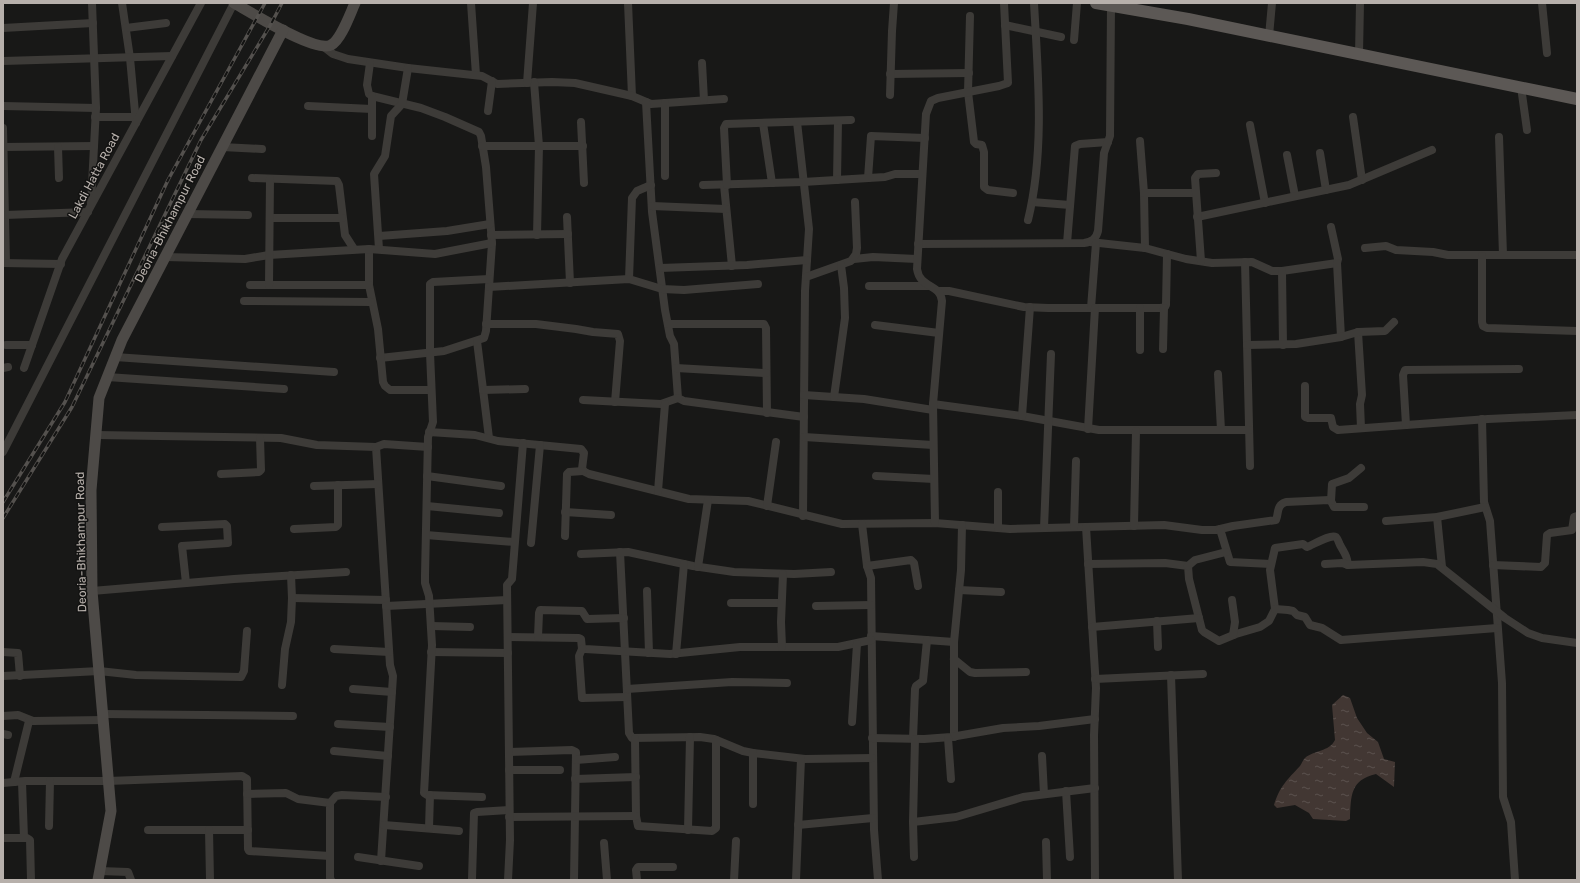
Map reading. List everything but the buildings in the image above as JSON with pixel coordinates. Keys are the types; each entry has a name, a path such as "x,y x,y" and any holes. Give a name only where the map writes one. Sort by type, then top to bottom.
{"main road":[{"path":"234,3 283,30 316,46 324,47 331,45 337,40 355,3"},
{"path":"1096,3 1131,6 1577,99"},
{"name":"Deoria-Bhikhampur Road","path":"99,876 111,811 92,591 91,490 99,398 122,340 283,30"}],"street":[{"path":"5,215 90,209 96,108 92,3"},
{"path":"95,117 136,120 130,58 122,3"},
{"name":"Lakdi Hatta Road","path":"24,368 61,264 136,120 201,3"},
{"path":"3,452 234,3"},
{"path":"471,3 476,75"},
{"path":"532,3 531,82 540,146 537,234"},
{"path":"628,3 632,96"},
{"path":"890,94 894,3"},
{"path":"935,523 933,407 942,295 921,280 918,276 917,259 926,114 931,101 938,98 1008,83 1004,3"},
{"path":"1028,220 1032,202 1039,128 1034,3"},
{"path":"1074,40 1077,3"},
{"path":"1269,36 1272,3"},
{"path":"1358,54 1360,3"},
{"path":"1542,3 1547,53"},
{"path":"1088,429 1093,308 1093,242 1098,231 1104,153 1111,129 1110,5"},
{"path":"970,16 968,92 974,142 982,145 984,152 984,187 988,190 1013,193"},
{"path":"3,28 93,23"},
{"path":"126,28 166,23"},
{"path":"1005,25 1061,37"},
{"path":"324,47 339,57 408,68 476,75 486,77 497,84 531,82 575,83 632,96 651,104 724,99"},
{"path":"3,61 172,56"},
{"path":"370,63 367,85 369,94 372,96 439,115 476,130 481,136 491,239 484,338 444,351 380,358"},
{"path":"702,63 704,100"},
{"path":"379,249 374,174 385,156 391,116 402,104 408,68"},
{"path":"890,74 968,73"},
{"path":"488,111 492,81"},
{"path":"1521,87 1527,130"},
{"path":"372,96 372,136"},
{"path":"646,102 652,206 662,289 670,336 674,344 678,398"},
{"path":"665,103 665,176"},
{"path":"3,106 96,108"},
{"path":"308,106 372,109"},
{"path":"1353,117 1362,180"},
{"path":"732,266 726,209 725,125 852,120"},
{"path":"837,180 838,121"},
{"path":"582,122 584,183"},
{"path":"798,122 808,229 803,516"},
{"path":"764,123 772,183"},
{"path":"1250,125 1265,203"},
{"path":"3,128 5,263 61,264"},
{"path":"868,178 871,136 925,138"},
{"path":"1499,137 1503,255"},
{"path":"1140,141 1144,193 1145,248"},
{"path":"1067,243 1075,146 1080,144 1108,142"},
{"path":"3,147 94,146"},
{"path":"482,146 583,146"},
{"path":"58,147 59,178"},
{"path":"222,147 262,148"},
{"path":"1197,217 1326,190 1362,180 1369,175 1432,150"},
{"path":"1320,153 1326,190"},
{"path":"1288,155 1295,196"},
{"path":"1201,261 1197,217 1196,176 1198,174 1216,173"},
{"path":"703,185 803,182 885,177 896,174 922,174"},
{"path":"252,178 338,181 340,186 342,218 346,238 354,249"},
{"path":"269,285 270,179"},
{"path":"629,279 632,198 637,191 651,185"},
{"path":"1144,193 1196,194"},
{"path":"854,259 857,248 855,202"},
{"path":"1032,202 1070,205"},
{"path":"652,206 726,209"},
{"path":"188,214 248,215"},
{"path":"567,217 570,283"},
{"path":"270,218 342,218"},
{"path":"379,236 446,231 490,224"},
{"path":"1331,227 1338,259 1341,337"},
{"path":"165,257 245,259 269,255 354,249 379,249 434,254 491,239 537,234 568,234"},
{"path":"918,244 1093,242 1145,248 1212,263 1245,262 1256,264 1272,271 1282,271 1337,263"},
{"path":"1365,248 1386,246 1396,250 1438,252 1448,255 1577,255"},
{"path":"369,249 369,285 378,330 383,382 390,390 431,390"},
{"path":"1164,349 1164,308 1166,305 1167,254"},
{"path":"1482,256 1483,326 1487,328 1577,330"},
{"path":"806,277 854,259 873,257 917,259"},
{"path":"660,268 732,266 807,260"},
{"path":"1245,262 1250,466"},
{"path":"834,397 845,318 844,288 841,265"},
{"path":"1282,271 1283,345"},
{"path":"482,797 425,795 424,793 432,626 429,591 425,583 428,447 429,432 433,422 430,353 431,282 570,283 629,279 662,289 692,290 758,284"},
{"path":"250,285 369,285"},
{"path":"870,286 930,286"},
{"path":"938,291 949,291 1030,307 1164,308"},
{"path":"244,301 372,302"},
{"path":"1022,416 1030,307"},
{"path":"1140,308 1140,350"},
{"path":"1247,345 1283,345 1305,343 1341,337 1358,332 1385,331 1394,322"},
{"path":"486,324 541,324 593,332 618,334 620,341 615,402"},
{"path":"668,324 764,324 766,328 767,413"},
{"path":"876,325 939,333"},
{"path":"1358,332 1362,395 1360,404 1361,428"},
{"path":"477,341 489,438"},
{"path":"6,345 32,344"},
{"path":"1044,528 1050,354"},
{"path":"115,357 334,372"},
{"path":"676,368 766,373"},
{"path":"1406,425 1404,370 1519,370"},
{"path":"1218,374 1221,430"},
{"path":"107,377 284,389"},
{"path":"1305,386 1306,418 1331,418 1333,427 1338,430 1482,419 1577,415"},
{"path":"483,390 525,389"},
{"path":"804,395 864,399 1022,416 1088,429 1112,431 1249,430"},
{"path":"678,398 684,401 804,417"},
{"path":"583,400 665,404 678,398"},
{"path":"658,491 665,404"},
{"path":"1482,419 1485,507 1490,521 1502,683 1503,797 1511,822 1515,880"},
{"path":"1134,526 1136,431"},
{"path":"429,432 475,435 523,443 582,449 584,453 583,471"},
{"path":"96,435 281,438 331,446 376,447 384,444 428,447"},
{"path":"804,437 933,445"},
{"path":"221,474 260,472 260,438"},
{"path":"767,506 776,442"},
{"path":"508,880 509,752 507,585 512,579 523,443"},
{"path":"531,543 540,445"},
{"path":"376,447 389,652 393,676 382,861"},
{"path":"1074,527 1076,461"},
{"path":"1361,468 1349,478 1332,484 1331,501 1334,507 1364,507"},
{"path":"565,536 567,474 569,472 583,471 589,474 689,499 748,501 803,516 842,524 935,523 998,528 1164,525 1202,530 1220,529 1276,520 1279,506 1286,502 1331,501"},
{"path":"427,476 501,486"},
{"path":"876,476 934,479"},
{"path":"314,486 378,484"},
{"path":"294,529 336,527 338,525 338,485"},
{"path":"998,492 998,528"},
{"path":"698,567 708,500"},
{"path":"426,506 499,513"},
{"path":"1386,521 1437,517 1485,507"},
{"path":"565,512 611,515"},
{"path":"1493,565 1543,566 1545,563 1546,535 1550,533 1572,530 1574,517 1577,516"},
{"path":"1437,517 1442,567"},
{"path":"162,527 226,524 227,526 228,543 182,546 186,583"},
{"path":"862,524 871,578 873,818 878,880"},
{"path":"951,779 954,642 959,590 962,525"},
{"path":"1086,527 1095,679 1095,880"},
{"path":"1220,529 1229,561 1271,564"},
{"path":"426,535 514,542"},
{"path":"1188,566 1189,579 1204,632 1219,641 1260,627 1269,621 1274,609 1270,574 1275,548 1303,544 1307,547 1320,542 1325,538 1334,536 1346,553 1348,565"},
{"path":"581,554 620,552 636,553 698,567 734,572 783,574 831,572"},
{"path":"620,552 630,736 635,739 700,737 716,740 752,753 801,759 872,758"},
{"path":"1088,564 1165,563 1188,566 1195,560 1226,552"},
{"path":"868,566 911,560 914,563 918,586"},
{"path":"1325,564 1342,563 1348,565 1431,562 1442,567 1496,611 1523,630 1534,636 1577,644"},
{"path":"676,654 684,564"},
{"path":"92,591 346,572"},
{"path":"782,647 781,603 783,574"},
{"path":"282,685 285,649 291,622 291,575"},
{"path":"959,590 1001,592"},
{"path":"647,591 649,653"},
{"path":"292,598 430,604 507,600"},
{"path":"1232,600 1234,622 1233,635"},
{"path":"730,603 781,603"},
{"path":"816,606 871,605"},
{"path":"1274,609 1288,610 1304,617 1310,625 1322,628 1341,640 1497,628"},
{"path":"538,638 540,610 582,611 587,619 624,618"},
{"path":"1092,627 1199,618"},
{"path":"1157,622 1158,646"},
{"path":"432,626 470,627"},
{"path":"3,676 99,671 136,675 241,677 244,671 247,631"},
{"path":"508,637 581,639 582,649 579,656 582,698 732,682 787,683"},
{"path":"582,649 676,654 740,647 838,647 857,644 871,638 954,642"},
{"path":"914,857 913,822 915,689 916,686 923,682 927,640"},
{"path":"852,722 857,644"},
{"path":"334,649 389,652"},
{"path":"3,652 18,653 20,676"},
{"path":"431,652 508,653"},
{"path":"954,658 970,672 1026,672"},
{"path":"1095,679 1203,674"},
{"path":"1172,675 1178,880"},
{"path":"353,690 392,692"},
{"path":"3,716 18,716 30,721 103,717 293,716"},
{"path":"872,738 914,739 951,737 1003,728 1039,726 1095,719"},
{"path":"24,838 18,782 30,721"},
{"path":"338,724 390,727"},
{"path":"688,830 690,737"},
{"path":"635,739 637,825 640,827 712,831 716,828 716,740"},
{"path":"334,750 388,756"},
{"path":"509,752 572,750 576,752 574,880"},
{"path":"752,753 753,804"},
{"path":"1042,756 1044,794"},
{"path":"576,760 615,757"},
{"path":"796,880 801,759"},
{"path":"509,770 560,770"},
{"path":"3,783 242,776 247,779 248,849 252,852 330,856"},
{"path":"575,780 636,777"},
{"path":"49,826 50,781"},
{"path":"913,822 956,817 1019,798 1095,788"},
{"path":"1066,791 1070,857"},
{"path":"247,794 286,793 298,799 330,803"},
{"path":"331,880 330,803 336,796 342,795 386,797"},
{"path":"429,828 430,795"},
{"path":"472,879 474,813 636,816"},
{"path":"798,825 873,818"},
{"path":"384,825 459,831"},
{"path":"148,830 248,830"},
{"path":"209,830 210,880"},
{"path":"3,838 27,838 31,842 31,880"},
{"path":"734,880 736,841"},
{"path":"1046,842 1046,880"},
{"path":"604,843 607,880"},
{"path":"358,857 419,866"},
{"path":"636,880 636,870 638,867 673,867"},
{"path":"99,876 128,872 131,880"}],"water":[{"path":"1343,695 1350,698 1357,718 1367,733 1378,742 1384,759 1395,762 1394,787 1376,774 1361,780 1354,790 1350,819 1346,821 1313,819 1309,813 1295,805 1277,808 1274,805 1281,788 1300,766 1304,759 1309,755 1329,747 1335,740 1332,705"}],"railway":[{"path":"3,502 65,402 168,180 265,3"},
{"path":"3,518 72,407 201,140 271,24 282,3"}]}
